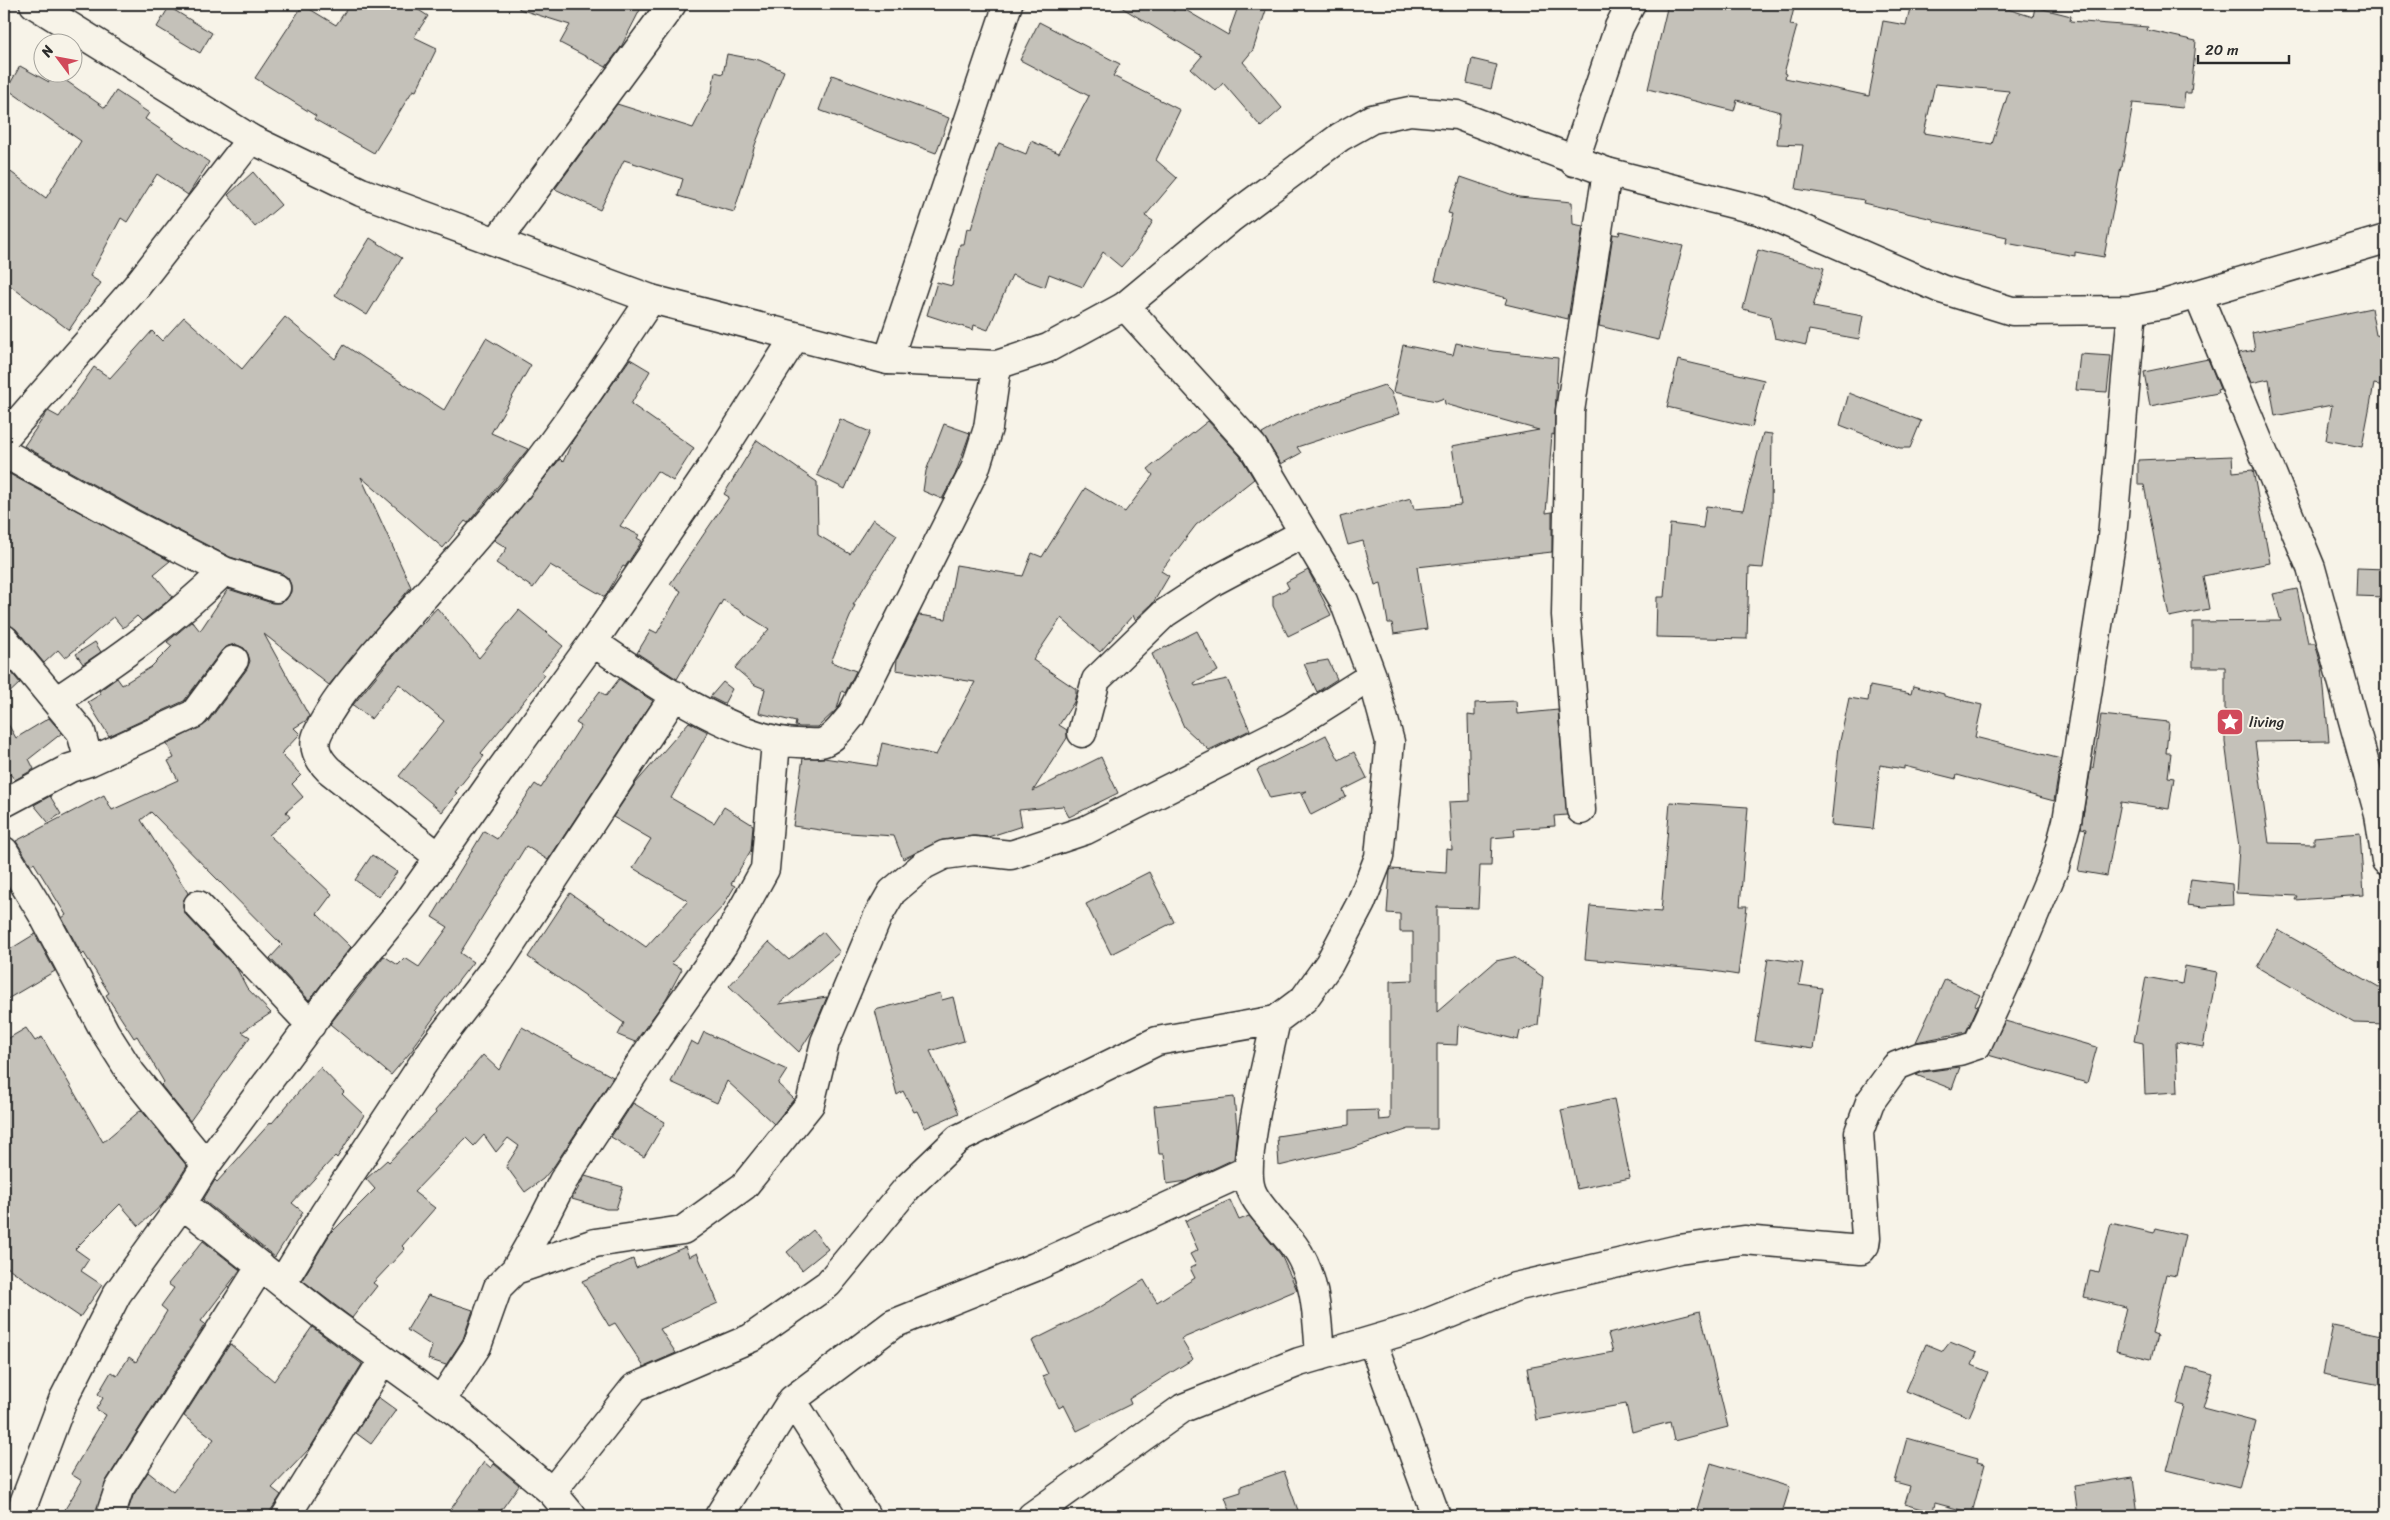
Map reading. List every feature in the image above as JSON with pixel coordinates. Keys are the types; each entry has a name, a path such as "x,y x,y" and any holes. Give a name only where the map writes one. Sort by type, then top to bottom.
{"street":[{"path":"34,4 251,139 361,192 651,299 888,360 997,365 1048,348 1125,306 1239,212 1340,137 1372,119 1410,111 1456,115 1574,162 1761,212 1941,289 2012,311 2132,310 2198,295 2386,239"},
{"path":"497,241 654,31 672,4"},
{"path":"888,360 1008,4"},
{"path":"1574,162 1619,27 1631,4"},
{"path":"4,438 136,287 251,139"},
{"path":"1581,810 1566,616 1570,411 1607,172"},
{"path":"2198,295 2311,568 2379,815 2386,861"},
{"path":"439,857 329,770 317,756 315,743 317,734 343,691 407,614 481,533 570,421 651,299"},
{"path":"552,1492 634,1388 751,1338 828,1284 908,1187 958,1139 1157,1041 1276,1020 1304,999 1329,964 1361,903 1379,857 1390,742 1372,676 1344,601 1253,447 1125,306"},
{"path":"1032,1516 1183,1408 1320,1356 1417,1327 1516,1287 1679,1249 1744,1240 1861,1250 1865,1245 1859,1132 1870,1102 1896,1066 1919,1057 1959,1051 1978,1045 2060,853 2112,537 2132,310"},
{"path":"19,1516 63,1400 117,1294 182,1204 206,1164 311,1025 406,904 593,642 716,460 795,336"},
{"path":"593,642 675,695 717,717 776,742 822,742 837,733 851,716 975,469 988,428 997,365"},
{"path":"4,453 132,524 224,570 276,588"},
{"path":"1082,734 1096,680 1165,613 1214,581 1304,533"},
{"path":"56,701 136,647 203,592 224,570"},
{"path":"4,639 81,732 90,762"},
{"path":"4,803 70,768 90,762 194,714 234,660"},
{"path":"515,1270 595,1243 683,1230 744,1186 810,1104 824,1042 878,916 892,892 924,865 944,855 974,851 1011,855 1086,830 1291,727 1372,676"},
{"path":"282,1283 324,1214 436,1044 500,961 675,695"},
{"path":"441,1401 478,1346 498,1287 515,1270 563,1182 657,1038 724,945 765,869 776,742"},
{"path":"4,851 43,915 105,1032 131,1073 206,1164"},
{"path":"198,905 311,1025"},
{"path":"1276,1020 1248,1170 1251,1190 1295,1247 1307,1270 1315,1302 1320,1356"},
{"path":"719,1516 792,1400 893,1324 1034,1267 1248,1170"},
{"path":"182,1204 383,1360 441,1401 552,1492 572,1516"},
{"path":"110,1516 119,1489 261,1266"},
{"path":"1372,1341 1436,1516"},
{"path":"286,1516 383,1360"},
{"path":"792,1400 866,1516"}],"building":[{"path":"350,4 409,4 428,16 414,37 437,48 416,91 413,90 374,153 314,119 316,116 255,78 303,5 336,25"},
{"path":"519,4 643,4 621,47 606,67 560,43 570,25 519,9"},
{"path":"1116,4 1162,4 1174,11 1177,5 1228,35 1239,4 1268,4 1253,50 1243,62 1282,108 1261,127 1223,83 1216,91 1191,69 1202,56"},
{"path":"1668,4 1778,4 1794,8 1790,25 1797,26 1784,73 1786,74 1785,78 1869,96 1883,21 1906,25 1911,4 1992,4 2033,17 2035,7 2071,16 2070,21 2148,27 2147,30 2196,41 2191,93 2185,93 2183,108 2133,103 2104,257 2075,252 2075,256 2006,243 2007,237 1863,203 1864,200 1796,189 1803,145 1777,144 1780,112 1737,100 1734,111 1648,89","holes":["1935,84 2009,91 1992,144 1924,133"]},
{"path":"169,7 212,33 200,53 157,27"},
{"path":"1039,22 1120,64 1113,76 1180,110 1156,160 1177,178 1145,216 1153,221 1136,250 1121,267 1103,252 1083,287 1049,274 1045,287 1012,275 988,330 974,325 973,330 927,315 937,282 952,286 960,244 964,244 967,228 971,229 996,148 999,143 1026,154 1031,141 1059,153 1089,96 1020,60"},
{"path":"727,54 759,60 784,71 755,145 734,212 678,196 683,179 624,160 600,210 555,189 617,104 693,128 712,91 715,72 723,74"},
{"path":"1472,59 1497,65 1491,89 1467,83"},
{"path":"20,66 32,73 32,82 68,82 105,108 116,91 149,113 145,119 209,162 188,195 157,174 127,222 121,218 90,276 101,283 69,330 4,281 4,167 46,198 81,141 7,89"},
{"path":"832,75 949,118 936,153 819,110"},
{"path":"253,172 281,205 255,227 228,195"},
{"path":"1461,177 1519,197 1572,202 1573,224 1583,226 1568,319 1505,304 1507,298 1435,280 1452,214 1448,213"},
{"path":"1620,231 1683,246 1658,340 1599,326 1613,234 1619,235"},
{"path":"370,238 402,258 367,315 335,295"},
{"path":"1758,250 1824,268 1813,307 1863,316 1859,339 1809,330 1806,345 1775,338 1770,316 1743,309"},
{"path":"2371,308 2376,335 2386,337 2386,369 2384,386 2374,384 2362,447 2326,440 2332,405 2275,416 2269,379 2251,383 2239,353 2255,350 2252,333"},
{"path":"184,317 242,369 285,317 335,359 344,345 444,410 486,338 531,365 491,433 528,449 468,523 465,521 443,548 361,477 411,587 329,685 264,634 309,716 307,720 294,728 300,734 281,754 301,775 292,784 303,797 286,812 290,817 269,835 332,894 317,914 351,947 309,1000 270,958 282,945 151,812 141,820 188,893 183,901 186,915 237,969 247,988 271,1013 242,1032 250,1037 190,1121 161,1085 164,1082 137,1036 134,1038 106,995 109,993 84,953 82,955 62,918 66,915 34,863 31,865 16,841 104,795 112,810 178,780 168,761 174,758 167,744 207,723 247,669 250,661 244,648 235,644 222,650 184,701 109,736 88,702 101,694 99,691 117,678 122,685 151,667 172,646 167,642 192,621 200,631 228,589 272,603 286,600 291,592 288,578 281,573 230,557 139,510 24,446 48,411 59,417 94,367 110,378 152,331 162,341"},
{"path":"1456,343 1493,351 1558,358 1554,435 1552,434 1546,513 1552,512 1552,552 1417,567 1427,629 1394,634 1392,623 1388,623 1381,583 1375,585 1363,541 1348,545 1340,517 1411,498 1414,509 1461,505 1452,446 1539,430 1445,404 1444,398 1436,401 1393,392 1403,345 1453,355"},
{"path":"2080,354 2111,356 2107,392 2076,390"},
{"path":"630,359 650,371 631,404 694,448 673,481 657,471 620,526 639,535 637,538 642,541 625,567 623,566 605,597 550,565 533,588 496,563 507,548 494,540 560,459 563,462 573,440"},
{"path":"2208,359 2220,389 2217,390 2218,393 2150,406 2144,372"},
{"path":"1678,360 1764,380 1752,427 1667,407"},
{"path":"1384,385 1391,392 1399,414 1297,447 1301,453 1281,464 1262,434 1293,416"},
{"path":"1849,393 1921,421 1910,448 1900,448 1840,425"},
{"path":"840,419 870,432 845,489 817,475"},
{"path":"1208,421 1240,456 1254,479 1196,525 1161,571 1169,576 1153,603 1135,620 1133,615 1100,652 1061,618 1033,660 1076,689 1076,694 1074,702 1059,725 1067,730 1067,738 1033,791 1101,757 1118,793 1069,817 1063,806 1019,810 1022,826 988,837 972,836 942,840 903,859 894,836 834,832 793,826 803,758 824,758 877,766 882,743 936,755 975,682 896,670 897,659 919,615 946,619 956,565 1023,576 1032,553 1042,557 1085,488 1125,512 1153,475 1148,469"},
{"path":"944,424 970,433 955,475 942,499 923,491 926,471"},
{"path":"1763,433 1772,434 1771,512 1763,568 1749,567 1747,639 1656,637 1657,597 1664,597 1670,524 1703,528 1706,506 1743,510"},
{"path":"757,440 817,482 818,535 850,554 873,519 897,535 853,605 855,605 831,662 856,671 845,693 842,691 837,709 818,727 795,726 796,722 759,713 765,689 755,685 735,668 769,629 723,600 677,679 637,653 651,630 657,633 681,591 670,584 729,497 724,494"},
{"path":"2232,456 2233,472 2253,470 2270,563 2203,576 2209,609 2169,617 2144,485 2138,485 2138,460"},
{"path":"4,471 170,561 154,574 173,597 142,621 137,616 123,628 114,617 65,658 58,650 44,663 16,629 4,624"},
{"path":"2357,568 2386,569 2386,597 2356,596"},
{"path":"1308,570 1331,615 1288,636 1273,606 1273,596 1289,588 1286,582"},
{"path":"2297,589 2308,643 2315,643 2322,668 2329,741 2255,742 2269,843 2314,844 2314,837 2360,833 2364,895 2295,900 2297,896 2236,893 2239,848 2225,742 2225,667 2193,667 2193,622 2281,621 2273,594"},
{"path":"437,608 479,658 519,610 563,646 541,672 545,675 481,753 484,756 455,792 457,793 442,812 399,776 444,721 399,684 371,719 353,705 397,651"},
{"path":"1197,631 1218,671 1194,683 1195,686 1227,679 1250,730 1209,750 1184,727 1152,654"},
{"path":"95,642 101,652 83,664 76,654"},
{"path":"1328,660 1337,679 1317,692 1304,664"},
{"path":"4,663 20,683 4,698"},
{"path":"619,679 653,701 548,860 526,846 460,953 473,962 436,1010 438,1012 413,1046 414,1048 391,1075 330,1024 384,956 398,965 405,958 419,967 448,927 432,917 484,831 497,839 535,784 541,788 581,726 576,723 600,691 606,696"},
{"path":"723,682 732,689 724,704 710,697"},
{"path":"1870,686 1911,694 1913,686 1982,705 1975,737 2061,759 2054,801 1957,775 1956,779 1904,766 1904,769 1880,765 1873,829 1831,825 1839,746 1849,698 1868,701"},
{"path":"1516,701 1517,714 1558,710 1567,815 1554,816 1555,826 1514,829 1515,836 1492,838 1491,866 1480,866 1478,908 1437,907 1437,1012 1496,961 1514,957 1543,977 1538,1025 1520,1031 1518,1040 1458,1025 1457,1045 1437,1044 1437,1129 1409,1129 1349,1149 1279,1166 1277,1136 1349,1125 1349,1111 1378,1110 1379,1120 1390,1119 1390,981 1413,980 1413,932 1400,932 1400,914 1387,913 1390,871 1391,869 1446,873 1447,849 1452,850 1449,802 1470,801 1468,715 1475,716 1475,703"},
{"path":"2101,715 2169,722 2166,753 2171,753 2168,777 2174,778 2169,809 2121,802 2107,876 2078,871 2086,829 2081,828"},
{"path":"4,717 16,738 49,718 62,733 29,759 34,769 15,780 10,774 4,779"},
{"path":"689,722 708,732 671,798 714,823 724,807 753,825 751,850 731,884 735,886 723,906 671,963 682,969 666,999 635,1042 618,1035 624,1023 528,957 570,893 646,947 688,901 633,868 651,839 613,817 635,784"},
{"path":"1326,735 1339,760 1354,752 1367,778 1343,790 1346,797 1311,815 1301,794 1307,791 1270,798 1257,770"},
{"path":"50,796 61,814 48,822 34,805"},
{"path":"1670,802 1748,807 1740,906 1747,906 1738,975 1707,970 1585,959 1590,906 1661,912"},
{"path":"372,855 397,872 379,897 355,880"},
{"path":"1149,872 1174,922 1111,954 1086,904"},
{"path":"2191,879 2232,884 2233,905 2203,907 2187,905"},
{"path":"2278,930 2386,991 2386,1024 2354,1023 2257,967"},
{"path":"823,932 840,952 779,1004 827,997 814,1028 799,1052 729,986 769,942 789,960"},
{"path":"35,934 55,971 4,1001 4,953"},
{"path":"1768,958 1803,963 1799,985 1822,988 1813,1049 1755,1041"},
{"path":"2185,966 2217,972 2203,1047 2176,1042 2178,1092 2145,1094 2143,1043 2134,1041 2146,977 2182,984"},
{"path":"1945,979 1980,995 1975,1005 1978,1006 1966,1032 1916,1042"},
{"path":"940,993 942,1000 953,997 964,1041 930,1051 959,1113 925,1128 917,1111 914,1112 903,1091 897,1095 875,1010"},
{"path":"2005,1021 2097,1047 2087,1083 1988,1055"},
{"path":"522,1027 613,1077 554,1166 543,1179 525,1192 506,1166 519,1146 508,1138 496,1152 484,1135 474,1146 466,1138 414,1192 435,1208 402,1246 405,1249 373,1283 377,1286 352,1318 302,1280 330,1234 375,1189 366,1179 387,1160 389,1162 436,1113 435,1111 483,1055 499,1070"},
{"path":"26,1028 35,1041 42,1037 103,1142 141,1110 187,1166 163,1204 139,1226 120,1204 75,1249 89,1259 81,1271 102,1285 80,1317 4,1265 4,1041"},
{"path":"704,1032 787,1070 778,1084 794,1099 774,1124 727,1081 717,1103 671,1082 691,1041 698,1045"},
{"path":"320,1067 344,1092 342,1094 364,1115 337,1158 335,1156 292,1203 303,1212 275,1257 203,1200 215,1180 217,1182 272,1123"},
{"path":"1960,1067 1952,1089 1916,1075 1923,1072"},
{"path":"1234,1097 1237,1128 1234,1159 1187,1181 1167,1184 1164,1154 1159,1154 1154,1106"},
{"path":"1614,1099 1630,1178 1577,1189 1561,1110"},
{"path":"633,1103 665,1122 644,1157 611,1137"},
{"path":"585,1176 623,1187 616,1209 606,1209 572,1199"},
{"path":"1230,1200 1239,1220 1249,1216 1281,1255 1297,1290 1181,1339 1193,1359 1129,1399 1131,1404 1077,1431 1064,1405 1059,1408 1043,1376 1048,1374 1032,1341 1102,1306 1144,1280 1157,1302 1195,1278 1190,1268 1196,1265 1190,1254 1198,1250 1185,1221"},
{"path":"2111,1223 2154,1233 2156,1228 2185,1235 2176,1276 2166,1274 2152,1334 2157,1336 2151,1359 2116,1351 2126,1307 2084,1297 2090,1271 2099,1273"},
{"path":"813,1230 828,1249 802,1270 787,1252"},
{"path":"203,1241 240,1270 201,1321 205,1324 106,1481 95,1516 61,1516 82,1481 71,1474 106,1415 96,1409 103,1398 98,1394 111,1372 117,1376 129,1357 136,1362 167,1311 161,1306 174,1288 168,1284"},
{"path":"685,1247 689,1257 697,1253 718,1303 660,1329 676,1353 644,1367 615,1323 609,1326 582,1281 633,1259 636,1268"},
{"path":"428,1295 473,1310 463,1339 446,1365 428,1359 432,1346 407,1330"},
{"path":"1700,1311 1728,1427 1674,1441 1670,1422 1632,1432 1626,1404 1536,1420 1527,1368 1613,1352 1608,1334"},
{"path":"2333,1325 2386,1336 2386,1386 2323,1374"},
{"path":"312,1327 362,1364 310,1448 272,1488 281,1495 267,1516 126,1516 133,1496 148,1472 173,1492 214,1439 184,1416 230,1344 274,1381"},
{"path":"1950,1342 1977,1353 1972,1365 1988,1372 1969,1417 1906,1391 1926,1344 1943,1351"},
{"path":"2187,1367 2213,1374 2203,1408 2256,1422 2239,1488 2167,1470 2184,1406 2177,1404"},
{"path":"378,1397 396,1410 371,1444 356,1433"},
{"path":"1907,1438 1978,1458 1977,1462 1985,1464 1972,1513 1935,1503 1933,1512 1905,1504 1910,1486 1895,1482"},
{"path":"484,1462 491,1468 494,1464 519,1485 497,1516 446,1516"},
{"path":"1711,1463 1790,1487 1781,1516 1695,1516"},
{"path":"1284,1471 1300,1516 1232,1516 1225,1497 1241,1492 1241,1486"},
{"path":"2133,1477 2138,1516 2078,1516 2074,1486"}],"place":[{"name":"living","path":"2230,722"}]}
